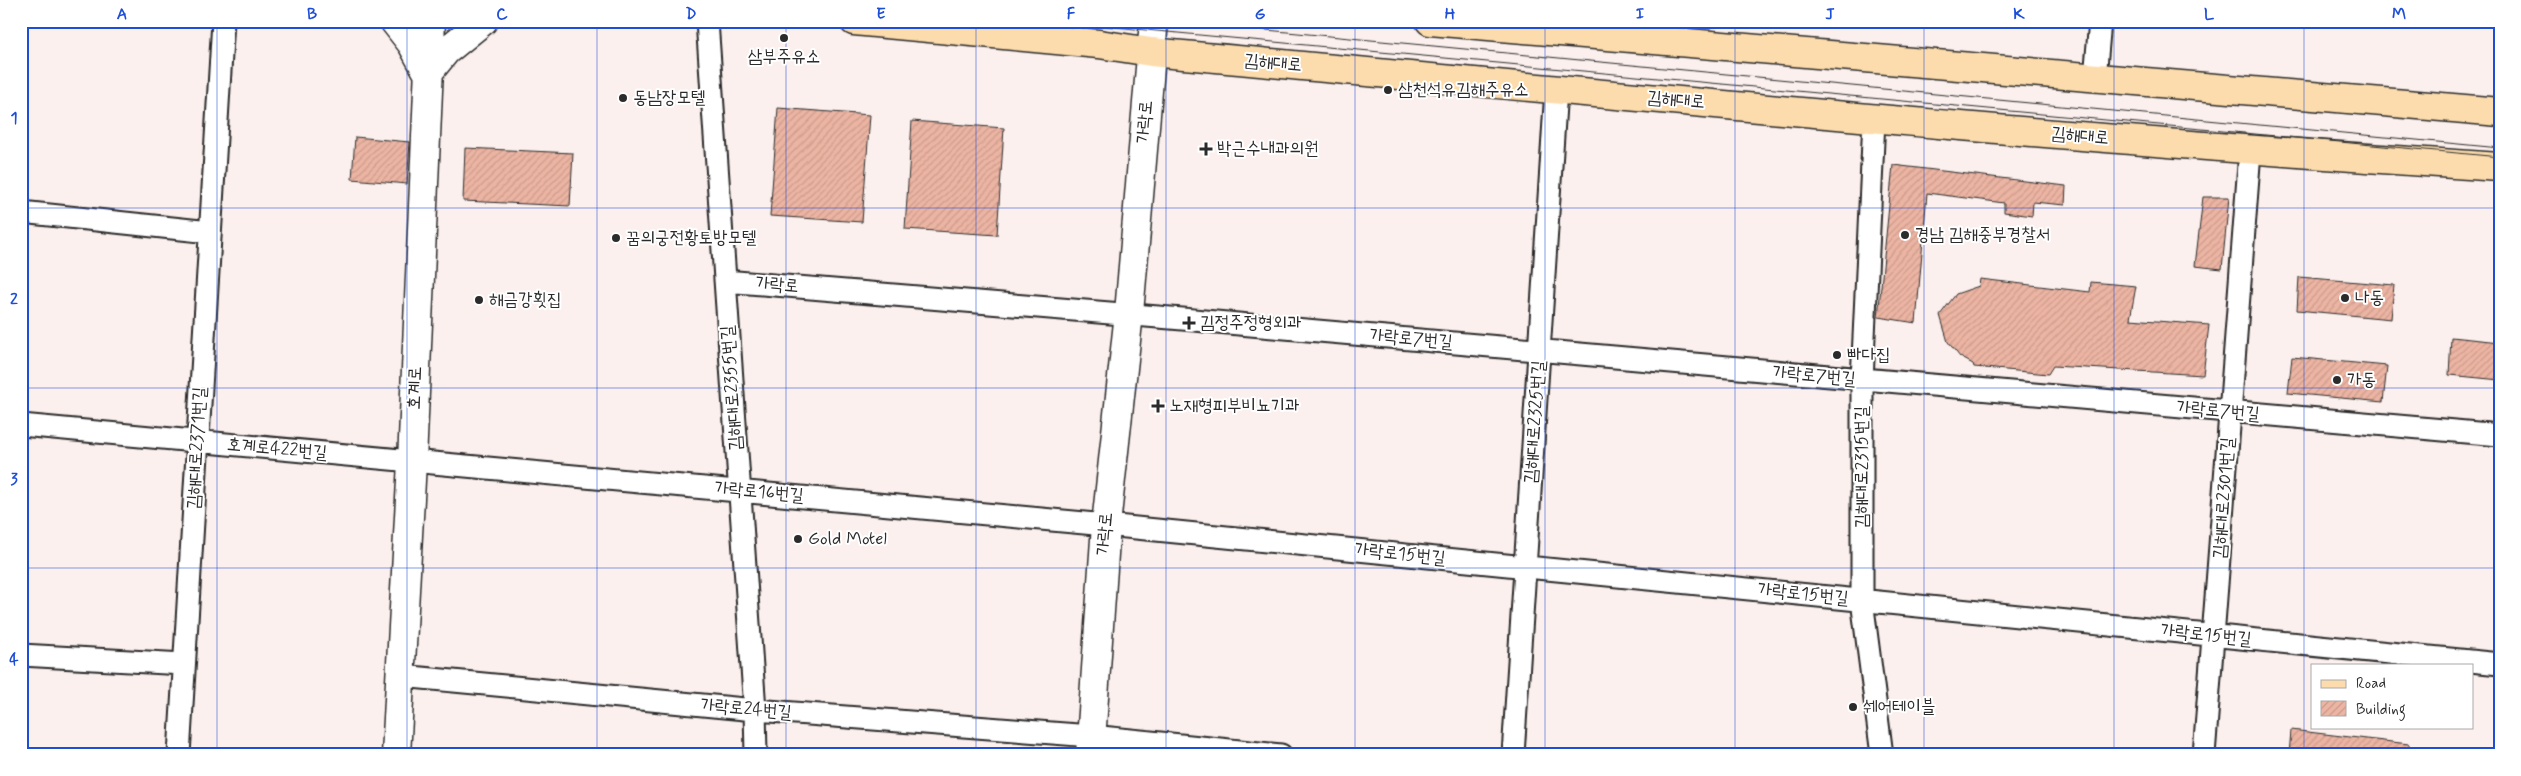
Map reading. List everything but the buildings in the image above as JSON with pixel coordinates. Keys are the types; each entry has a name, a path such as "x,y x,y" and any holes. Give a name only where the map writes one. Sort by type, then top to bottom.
{"main road":[{"path":"394,21 412,44 428,73 446,51 484,21"},
{"name":"호계로","path":"396,755 412,462 431,21"},
{"name":"김해대로","path":"854,21 1099,44 1150,52 1874,119 2250,151 2500,167"},
{"name":"가락로","path":"1090,745 1106,525 1129,313 1154,21"},
{"path":"1430,21 1600,28 2095,78 2500,112"}],"street":[{"name":"김해대로2371번길","path":"179,755 223,21"},
{"name":"김해대로2355번길","path":"707,21 738,490 755,710 756,755"},
{"path":"2095,78 2100,21"},
{"name":"김해대로2325번길","path":"1513,755 1556,89"},
{"name":"김해대로2315번길","path":"1874,119 1862,381 1862,600 1882,755"},
{"name":"김해대로2301번길","path":"2204,755 2250,151"},
{"path":"21,212 210,232"},
{"name":"가락로","path":"725,281 1129,313"},
{"name":"가락로7번길","path":"1129,313 1862,381 2500,435"},
{"name":"호계로422번길","path":"21,425 412,462"},
{"name":"가락로16번길","path":"412,462 738,490 1106,525"},
{"name":"가락로15번길","path":"1106,525 2500,664"},
{"path":"21,656 184,664"},
{"name":"가락로24번길","path":"401,676 1090,745 1282,755"}],"tram line":[{"path":"1050,21 2500,157"},
{"path":"1172,21 2500,148"}],"place":[{"name":"삼부주유소","path":"784,38"},
{"name":"삼천석유김해주유소","path":"1388,90"},
{"name":"동남장모텔","path":"623,98"},
{"name":"박근수내과의원","path":"1206,149"},
{"name":"경남 김해중부경찰서","path":"1905,235"},
{"name":"꿈의궁전황토방모텔","path":"616,238"},
{"name":"나동","path":"2345,298"},
{"name":"해금강횟집","path":"479,300"},
{"name":"김정주정형외과","path":"1189,323"},
{"name":"빠다집","path":"1837,355"},
{"name":"가동","path":"2337,380"},
{"name":"노재형피부비뇨기과","path":"1158,406"},
{"name":"Gold Motel","path":"798,539"},
{"name":"쉐어테이블","path":"1853,707"}]}
